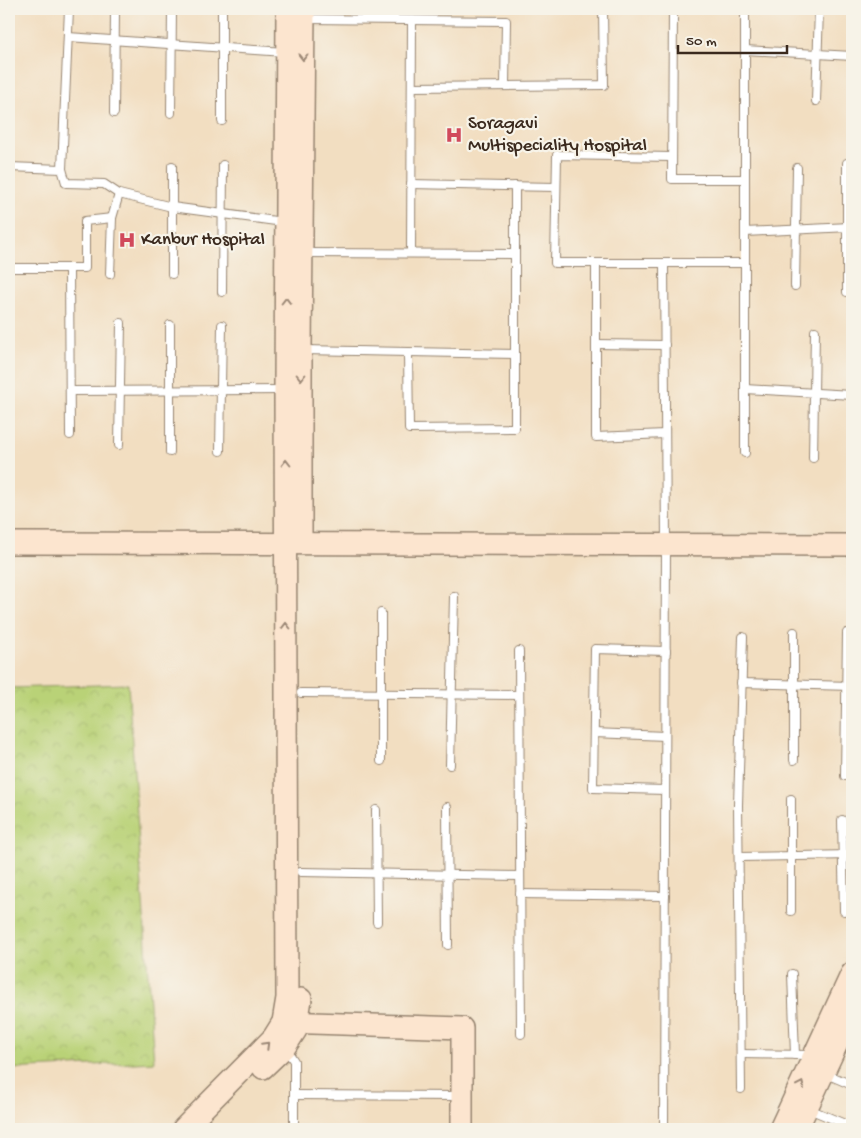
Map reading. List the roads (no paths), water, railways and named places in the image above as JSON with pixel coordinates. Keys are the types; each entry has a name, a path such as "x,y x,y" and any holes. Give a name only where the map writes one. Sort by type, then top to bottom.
{"street":[{"path":"202,1129 285,1047 296,1030 290,1022 288,998 293,543 301,350 302,253 294,222 286,52 298,12"},
{"path":"183,1129 290,1022 301,1002 301,692 286,390 294,222 298,12"},
{"path":"9,543 852,545"},
{"path":"780,1129 852,973"},
{"path":"811,1061 843,1039 852,1012"},
{"path":"290,1022 462,1028 462,1129"},
{"path":"797,1129 807,1108 811,1061"}],"lane":[{"path":"69,9 62,169 66,183 104,184 119,194 172,207 294,222"},
{"path":"114,113 115,9"},
{"path":"171,113 172,9"},
{"path":"222,9 222,121"},
{"path":"412,87 604,84 603,9"},
{"path":"673,9 672,178 746,179"},
{"path":"745,9 745,452"},
{"path":"816,100 819,9"},
{"path":"298,12 412,20 506,21 505,86"},
{"path":"411,253 412,20"},
{"path":"68,37 286,52"},
{"path":"745,50 852,56"},
{"path":"672,157 557,155 555,263 745,264"},
{"path":"847,163 850,227 847,292"},
{"path":"222,292 223,165"},
{"path":"172,166 172,274"},
{"path":"9,167 62,169"},
{"path":"794,286 797,168"},
{"path":"411,184 556,187"},
{"path":"408,352 409,429 515,428 516,186"},
{"path":"110,274 112,218 119,194"},
{"path":"9,268 85,268 85,221 112,218"},
{"path":"746,232 850,227"},
{"path":"302,253 515,254"},
{"path":"596,263 596,437 665,434"},
{"path":"664,263 666,544 664,1129"},
{"path":"69,268 70,435"},
{"path":"119,445 120,323"},
{"path":"170,325 170,452"},
{"path":"220,451 222,325"},
{"path":"813,458 815,331"},
{"path":"596,344 664,345"},
{"path":"301,350 515,354"},
{"path":"745,389 852,395"},
{"path":"71,391 286,390"},
{"path":"450,765 454,596"},
{"path":"381,614 381,761"},
{"path":"794,632 794,760"},
{"path":"845,776 849,686 847,633"},
{"path":"741,1090 738,805 743,637"},
{"path":"665,790 593,788 596,649 666,651"},
{"path":"519,651 522,1034"},
{"path":"741,683 849,686"},
{"path":"301,692 519,695"},
{"path":"594,733 665,736"},
{"path":"791,799 791,912"},
{"path":"447,807 448,945"},
{"path":"376,810 377,922"},
{"path":"842,820 844,911"},
{"path":"738,857 852,855"},
{"path":"301,872 520,876"},
{"path":"520,894 664,896"},
{"path":"792,974 811,1061"},
{"path":"285,1047 294,1061 294,1129"},
{"path":"740,1054 811,1061 852,1085"},
{"path":"294,1095 462,1096"},
{"path":"807,1108 852,1127"}],"place":[{"name":"Soragavi Multispeciality Hospital","path":"454,135"},
{"name":"Kanbur Hospital","path":"127,240"}]}
